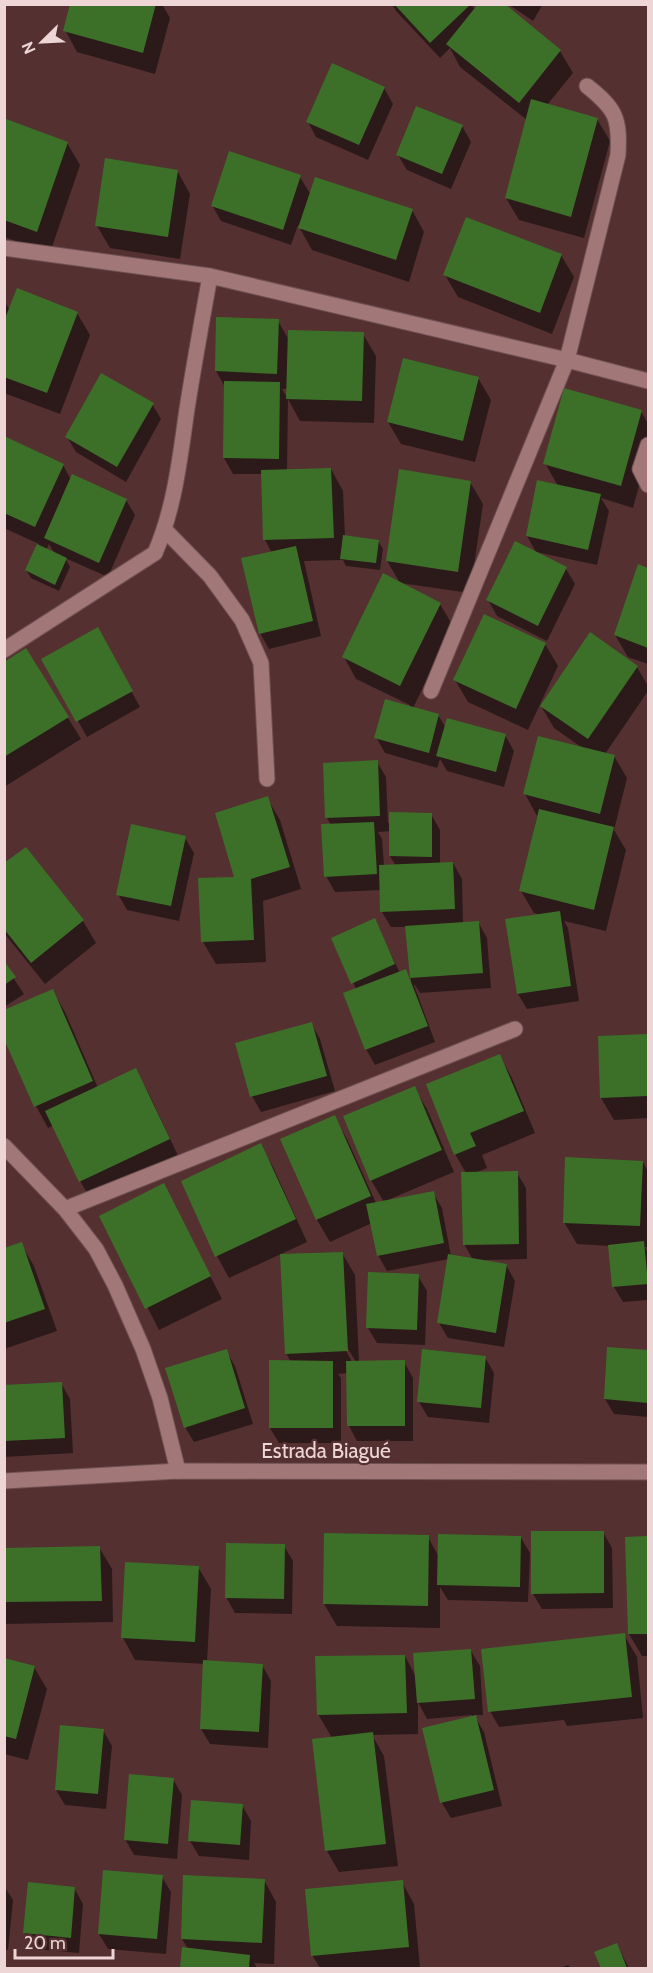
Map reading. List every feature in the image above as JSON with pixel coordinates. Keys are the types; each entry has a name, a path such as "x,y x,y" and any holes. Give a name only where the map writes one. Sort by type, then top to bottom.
{"street":[{"path":"431,691 567,360 618,155 619,134 615,114 604,100 587,86"},
{"path":"4,248 210,276 648,381"},
{"path":"4,650 155,553 165,530 178,470 193,368 210,276"},
{"path":"648,445 640,469 648,485"},
{"path":"165,530 210,576 236,611 261,663 267,779"},
{"path":"65,1209 515,1029"},
{"path":"4,1146 65,1209 96,1249 116,1285 157,1389 178,1471"},
{"name":"Estrada Biagué","path":"4,1481 178,1471 648,1472"}],"building":[{"path":"70,4 156,4 143,53 63,31"},
{"path":"394,4 471,4 430,43"},
{"path":"478,4 505,4 561,50 519,103 446,44"},
{"path":"332,63 385,87 359,145 306,122"},
{"path":"531,99 598,118 571,217 505,198"},
{"path":"416,106 463,125 442,174 396,155"},
{"path":"6,119 68,142 37,232 4,220 4,124"},
{"path":"229,151 301,175 283,230 211,206"},
{"path":"105,158 178,170 168,237 95,226"},
{"path":"315,177 413,209 396,260 298,228"},
{"path":"466,217 562,254 540,313 443,275"},
{"path":"17,288 78,312 47,393 4,377 4,321"},
{"path":"216,317 279,319 277,374 215,371"},
{"path":"288,330 364,332 362,401 286,399"},
{"path":"403,358 479,377 463,441 387,422"},
{"path":"101,373 154,403 117,467 65,437"},
{"path":"224,381 280,382 279,459 223,458"},
{"path":"564,388 642,410 621,486 543,464"},
{"path":"4,436 64,464 35,527 4,513"},
{"path":"331,468 334,538 263,540 261,470"},
{"path":"399,469 471,481 458,572 386,561"},
{"path":"72,474 127,499 99,563 44,538"},
{"path":"537,480 601,494 588,550 526,536"},
{"path":"343,535 379,540 376,563 340,559"},
{"path":"515,541 567,567 538,626 486,600"},
{"path":"37,544 67,558 55,585 25,570"},
{"path":"296,546 313,621 259,634 241,558"},
{"path":"638,564 648,568 648,648 614,635"},
{"path":"383,573 441,603 400,686 342,657"},
{"path":"484,614 546,643 516,709 453,680"},
{"path":"98,627 133,691 76,722 41,659"},
{"path":"590,632 638,666 588,739 540,706"},
{"path":"26,648 69,717 4,757 4,662"},
{"path":"385,699 439,714 429,753 374,738"},
{"path":"447,718 506,734 496,772 436,756"},
{"path":"538,736 615,755 600,814 523,794"},
{"path":"378,760 380,816 325,818 323,763"},
{"path":"268,796 290,867 251,879 254,940 201,942 198,878 234,877 215,813"},
{"path":"539,809 614,827 594,910 519,891"},
{"path":"389,812 432,813 432,857 389,856"},
{"path":"374,822 377,874 324,877 321,824"},
{"path":"131,824 186,836 171,906 116,895"},
{"path":"26,847 84,920 31,963 4,929 4,863"},
{"path":"453,862 455,909 380,912 379,865"},
{"path":"560,911 571,986 517,994 505,919"},
{"path":"375,918 395,964 351,984 331,938"},
{"path":"479,921 483,973 410,978 405,926"},
{"path":"4,961 16,977 4,985"},
{"path":"406,969 428,1026 365,1050 343,993"},
{"path":"53,989 93,1081 34,1107 4,1039 4,1010"},
{"path":"312,1022 327,1076 250,1097 235,1043"},
{"path":"648,1034 648,1096 600,1098 598,1036"},
{"path":"500,1054 524,1111 470,1133 476,1146 454,1155 426,1084"},
{"path":"136,1068 170,1139 79,1182 45,1111"},
{"path":"415,1086 442,1150 370,1181 343,1116"},
{"path":"335,1115 371,1196 316,1220 280,1139"},
{"path":"261,1143 296,1219 215,1257 181,1181"},
{"path":"565,1157 643,1161 640,1226 563,1223"},
{"path":"518,1171 519,1244 463,1245 461,1172"},
{"path":"164,1183 211,1276 145,1309 99,1216"},
{"path":"434,1191 444,1243 377,1256 366,1204"},
{"path":"644,1241 648,1284 612,1287 608,1245"},
{"path":"22,1242 45,1309 4,1323 4,1248"},
{"path":"343,1252 348,1351 285,1354 280,1254"},
{"path":"448,1254 507,1264 496,1333 437,1323"},
{"path":"368,1272 419,1274 417,1330 366,1328"},
{"path":"607,1347 648,1350 648,1403 604,1399"},
{"path":"227,1349 245,1408 184,1428 165,1368"},
{"path":"422,1349 486,1356 481,1408 417,1402"},
{"path":"269,1360 333,1361 333,1428 269,1428"},
{"path":"405,1360 405,1426 347,1426 346,1361"},
{"path":"62,1382 65,1438 4,1441 4,1385"},
{"path":"531,1531 604,1531 604,1593 531,1594"},
{"path":"324,1533 429,1535 428,1606 323,1604"},
{"path":"438,1534 521,1536 520,1587 437,1585"},
{"path":"648,1536 648,1634 628,1634 625,1537"},
{"path":"226,1543 285,1544 284,1599 225,1598"},
{"path":"100,1546 102,1601 4,1602 4,1548"},
{"path":"125,1562 199,1566 195,1642 121,1638"},
{"path":"625,1633 632,1697 488,1712 481,1649"},
{"path":"471,1649 475,1699 417,1703 413,1653"},
{"path":"405,1655 407,1713 317,1715 315,1656"},
{"path":"4,1658 35,1666 16,1739 4,1736"},
{"path":"203,1660 263,1664 259,1732 200,1729"},
{"path":"476,1715 494,1790 440,1803 422,1728"},
{"path":"60,1725 104,1729 98,1794 55,1790"},
{"path":"373,1732 386,1844 325,1851 312,1739"},
{"path":"129,1774 174,1778 168,1844 124,1840"},
{"path":"191,1800 243,1804 240,1845 188,1841"},
{"path":"103,1870 163,1875 157,1939 98,1934"},
{"path":"183,1875 265,1879 262,1943 181,1939"},
{"path":"403,1880 409,1947 311,1956 305,1889"},
{"path":"28,1882 75,1887 71,1938 23,1933"},
{"path":"617,1943 627,1968 601,1968 594,1952"},
{"path":"182,1947 250,1955 249,1968 180,1968"}]}
